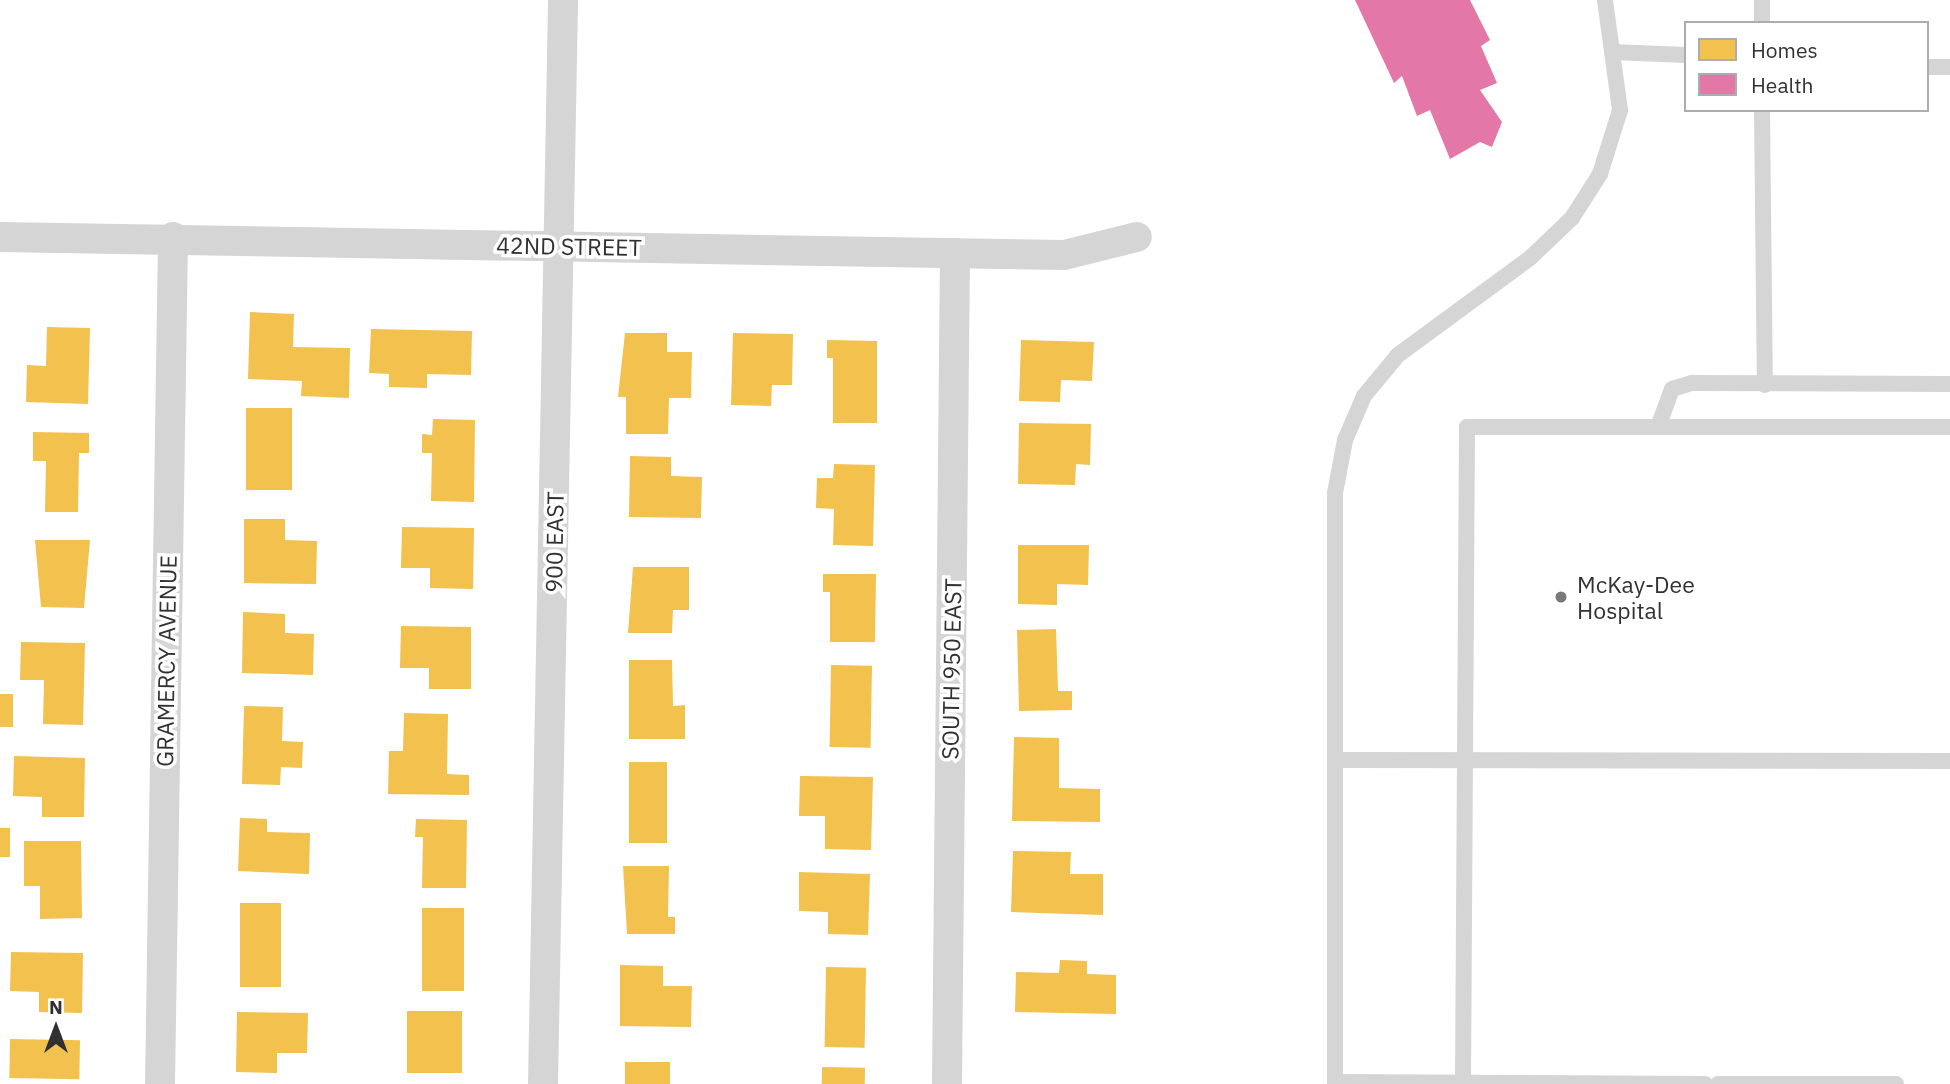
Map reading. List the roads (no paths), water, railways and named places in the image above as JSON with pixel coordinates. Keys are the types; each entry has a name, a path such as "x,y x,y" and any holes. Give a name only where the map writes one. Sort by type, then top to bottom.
{"street":[{"name":"900 EAST","path":"543,1084 561,247 562,0"},
{"name":"42ND STREET","path":"0,237 173,237 561,247 1064,255 1136,237"},
{"name":"GRAMERCY AVENUE","path":"160,1084 173,237"},
{"name":"SOUTH 950 EAST","path":"947,1084 956,253"}],"lane":[{"path":"1605,0 1619,110 1600,174 1572,218 1477,302 1398,355 1364,396 1345,440 1335,493 1335,1083 1704,1084"},
{"path":"1762,0 1762,21"},
{"path":"1612,52 1684,55"},
{"path":"1929,67 1950,67"},
{"path":"1762,112 1765,385"},
{"path":"1658,427 1672,389 1765,385 1950,384"},
{"path":"1463,1082 1467,427 1950,427"},
{"path":"1335,760 1950,761"},
{"path":"1718,1084 1896,1084"}],"place":[{"name":"McKay-Dee Hospital","path":"1561,597"}]}
